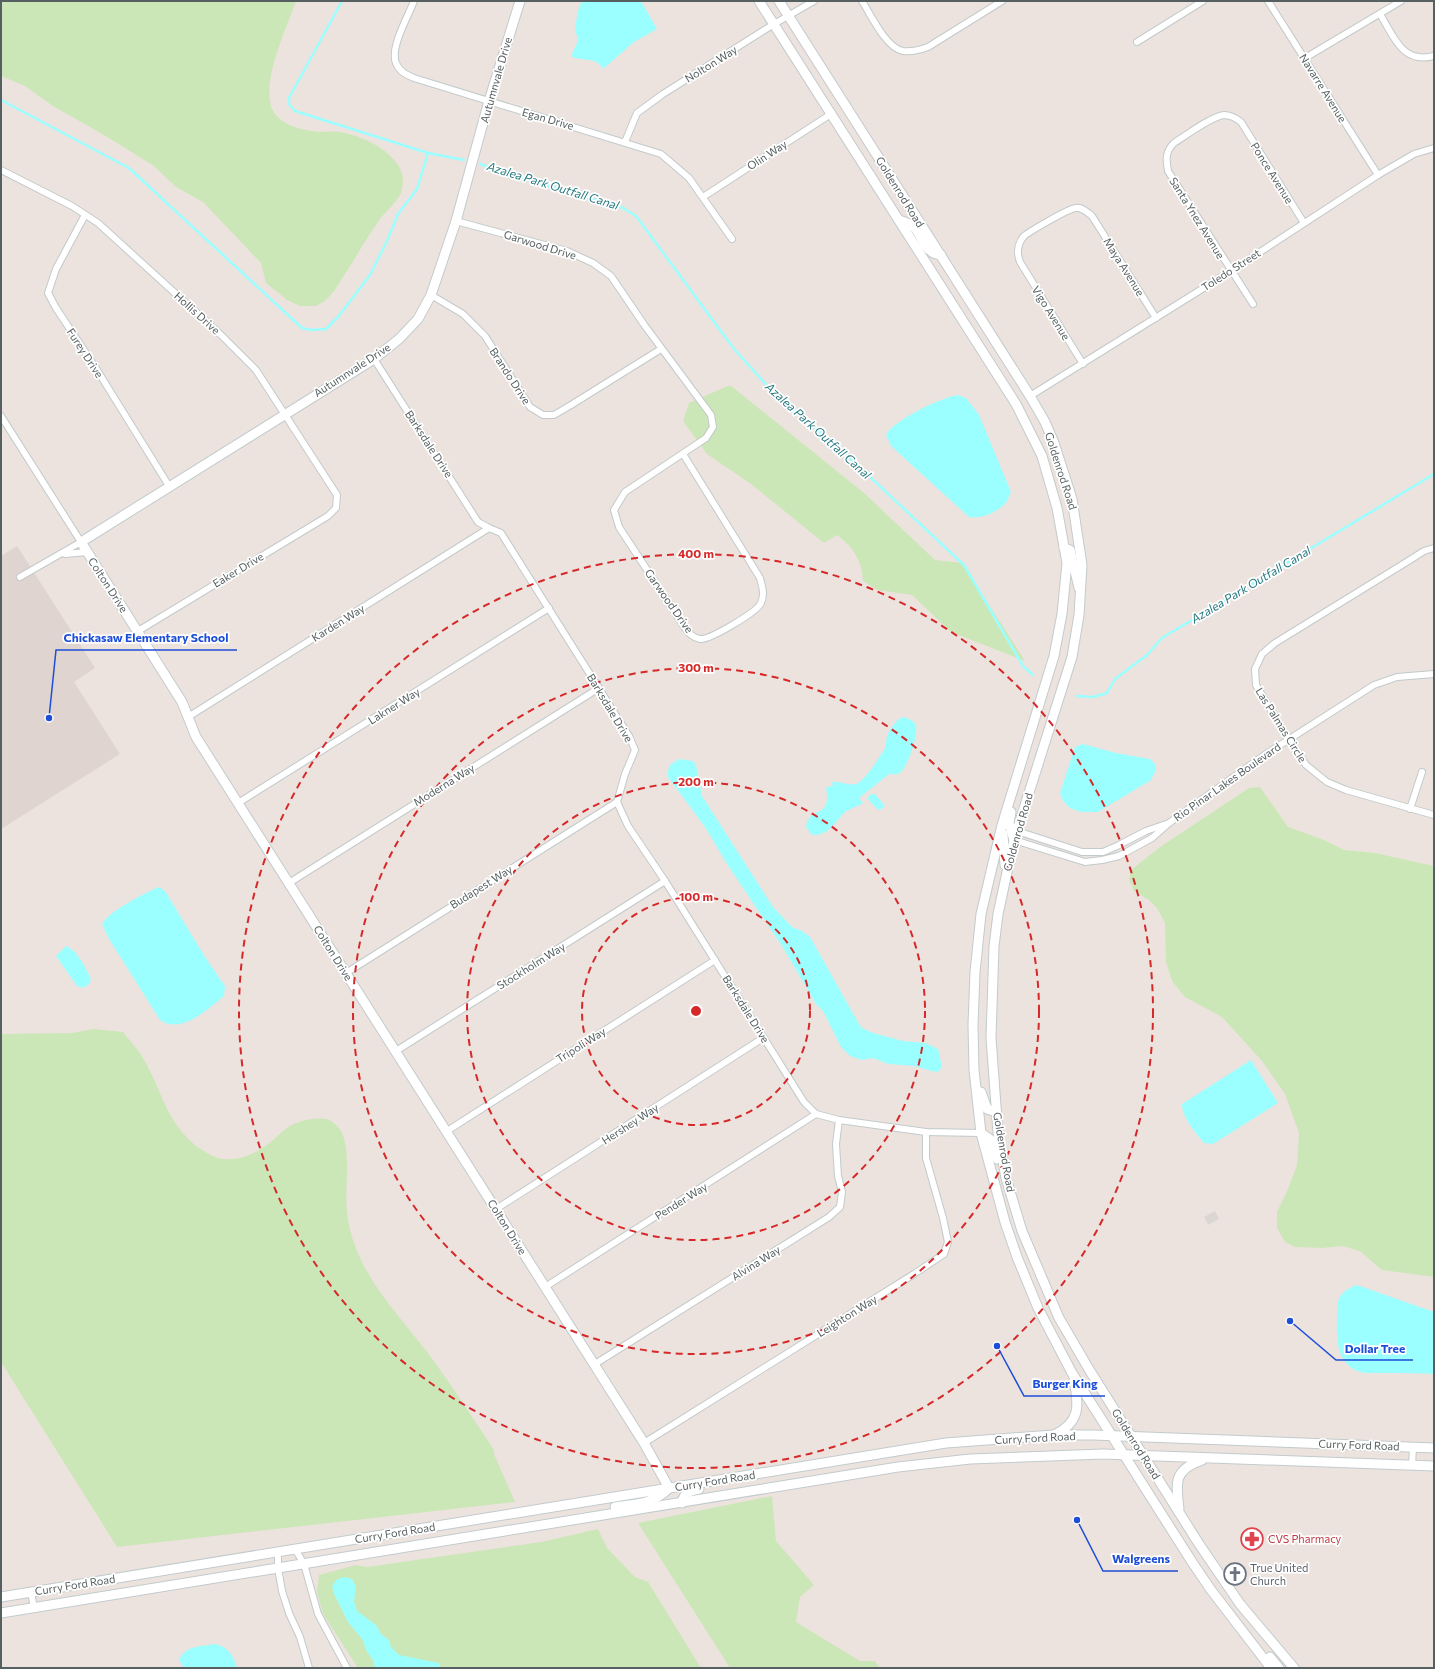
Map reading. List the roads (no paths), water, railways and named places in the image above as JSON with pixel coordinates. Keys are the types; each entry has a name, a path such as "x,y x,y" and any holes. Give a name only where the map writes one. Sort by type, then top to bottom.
{"main road":[{"name":"Autumnvale Drive","path":"81,542 285,413 374,359 399,339 418,319 431,295 456,221 489,102 520,1"},
{"name":"Goldenrod Road","path":"759,1 1016,404 1042,456 1058,508 1067,563 1062,614 1054,656 1002,825 981,914 972,1025 974,1070 981,1133 1005,1222 1017,1257 1038,1308 1072,1373 1192,1562 1211,1590 1271,1668"},
{"name":"Goldenrod Road","path":"779,1 1030,396 1045,422 1054,443 1072,499 1082,565 1079,615 1072,657 1014,840 998,914 993,972 991,1038 996,1112 1006,1178 1022,1231 1059,1318 1090,1371 1179,1512 1240,1604 1294,1668"},
{"path":"899,220 908,222 915,227 931,252 941,256"},
{"name":"Colton Drive","path":"81,542 182,702 196,737 595,1364 644,1443 669,1488"},
{"path":"1064,548 1070,550 1074,562 1075,575 1081,594"},
{"path":"1013,792 1014,802 1009,823 1014,840"},
{"path":"1002,825 1006,874"},
{"path":"974,1070 987,1109 996,1112"},
{"path":"981,1133 991,1140 998,1162 1006,1178"},
{"path":"1053,1435 1062,1431 1076,1414 1078,1400 1072,1373"},
{"name":"Curry Ford Road","path":"1,1596 946,1443 1053,1435 1131,1436 1434,1448"},
{"name":"Curry Ford Road","path":"1,1613 682,1502 920,1465 970,1459 1124,1455 1434,1466"},
{"path":"1179,1512 1176,1485 1184,1469 1205,1458"},
{"path":"682,1502 684,1494 688,1491 820,1469 836,1461"},
{"path":"488,1534 505,1525 652,1501 662,1496 669,1488"},
{"path":"1192,1562 1207,1576 1238,1618 1279,1668"}],"street":[{"name":"Egan Drive","path":"414,1 397,41 394,54 396,64 402,72 414,78 489,102 661,154 689,178 732,239"},
{"name":"Nolton Way","path":"625,142 637,113 662,94 774,24 814,1"},
{"path":"862,1 888,42 902,50 914,51 928,48 1002,1"},
{"path":"1137,42 1203,1"},
{"name":"Navarre Avenue","path":"1268,1 1378,175"},
{"path":"1305,58 1401,1"},
{"path":"1380,14 1402,51 1410,56 1424,59 1434,56"},
{"name":"Olin Way","path":"703,197 831,114"},
{"name":"Ponce Avenue","path":"1168,171 1166,159 1168,149 1174,143 1214,118 1224,115 1234,116 1241,122 1304,223"},
{"name":"Toledo Street","path":"1030,396 1231,271 1378,175 1414,154 1434,148"},
{"name":"Hollis Drive","path":"1,170 72,206 98,223 221,335 256,370 338,495 336,508"},
{"name":"Santa Ynez Avenue","path":"1168,171 1252,304"},
{"name":"Maya Avenue","path":"1020,262 1017,254 1024,236 1066,211 1076,208 1083,209 1092,216 1156,318"},
{"name":"Furey Drive","path":"85,215 56,269 48,293 169,486"},
{"name":"Garwood Drive","path":"456,221 567,251 593,263 611,276 661,349 711,415 713,427 706,438 625,492 614,510 619,526 685,628 691,636 700,639 713,636 755,610 761,603 764,590 760,578 683,454"},
{"name":"Vigo Avenue","path":"1020,262 1083,364"},
{"name":"Brando Drive","path":"431,295 463,314 485,336 530,407 543,415 554,415 572,405 661,349"},
{"name":"Barksdale Drive","path":"374,359 478,522 502,533 630,736 635,750 625,774 617,802 628,826 665,881 804,1102 816,1114"},
{"name":"Colton Drive","path":"1,416 81,542"},
{"name":"Eaker Drive","path":"138,631 328,516 336,508"},
{"name":"Karden Way","path":"188,717 489,528"},
{"name":"Autumnvale Drive","path":"20,577 81,542"},
{"name":"Las Palmas Circle","path":"1434,548 1424,551 1275,644 1262,654 1255,669 1256,685 1288,739 1306,764 1327,782 1346,790 1434,815"},
{"name":"Autumnvale Drive","path":"60,555 71,552 87,552"},
{"name":"Lakner Way","path":"238,803 549,608"},
{"name":"Rio Pinar Lakes Boulevard","path":"1014,840 1085,862 1119,856 1152,838 1169,823 1288,739 1374,685 1397,677 1434,674"},
{"name":"Moderna Way","path":"289,883 599,688"},
{"path":"1410,809 1422,772"},
{"name":"Budapest Way","path":"346,973 617,802"},
{"name":"Rio Pinar Lakes Boulevard","path":"1017,830 1082,852 1103,852 1146,830 1169,823"},
{"name":"Stockholm Way","path":"396,1051 665,881"},
{"name":"Tripoli Way","path":"447,1131 715,960"},
{"name":"Hershey Way","path":"496,1209 764,1038"},
{"path":"816,1114 839,1120 926,1132 981,1133"},
{"name":"Pender Way","path":"545,1287 816,1114"},
{"name":"Alvina Way","path":"595,1364 830,1217 840,1207 842,1192 838,1176 836,1144 839,1120"},
{"name":"Leighton Way","path":"644,1443 944,1254 948,1242 943,1218 926,1158 926,1132"},
{"path":"1412,1466 1413,1447"},
{"path":"295,1549 304,1564 318,1614 347,1668"},
{"path":"278,1552 278,1568 282,1591 289,1613 300,1637 309,1668"},
{"path":"30,1592 34,1608"}],"water":[{"path":"582,1 641,1 657,29 634,42 603,69 597,62 571,56 577,43 578,36 575,33 578,12"},
{"path":"958,395 966,398 979,415 1011,492 1006,503 1001,507 993,513 979,517 969,517 891,446 886,435 890,429 918,410 941,400"},
{"path":"902,717 914,722 916,725 916,736 912,751 905,766 897,774 889,774 859,798 863,803 845,812 822,834 812,835 806,827 808,820 826,805 826,788 833,785 832,782 856,784 863,779 885,748 887,736 891,728"},
{"path":"1083,744 1116,753 1150,759 1156,765 1155,772 1151,780 1098,812 1081,812 1070,808 1063,801 1060,793 1075,747"},
{"path":"679,759 693,761 696,765 702,796 773,907 792,927 802,931 810,937 862,1028 873,1033 903,1041 925,1043 938,1049 942,1067 939,1071 935,1072 915,1066 888,1064 873,1058 862,1060 850,1056 841,1047 823,1011 816,1004 782,946 727,864 705,827 668,777 670,765"},
{"path":"871,794 875,794 885,806 880,810 877,809 867,798"},
{"path":"159,887 165,891 225,986 224,996 194,1018 177,1024 168,1024 160,1020 109,939 102,924 119,908"},
{"path":"66,946 78,955 91,979 89,984 83,988 77,986 56,956"},
{"path":"1251,1060 1278,1103 1213,1144 1204,1143 1184,1115 1182,1104"},
{"path":"1357,1285 1434,1312 1434,1374 1367,1373 1357,1371 1344,1360 1338,1345 1337,1306 1342,1294 1346,1290"},
{"path":"344,1577 352,1579 356,1587 354,1601 357,1611 376,1625 381,1634 389,1640 391,1647 399,1655 439,1663 440,1668 375,1668 373,1660 367,1652 362,1639 348,1622 334,1594 332,1586 336,1580"},
{"path":"215,1644 224,1647 230,1652 237,1668 184,1668 179,1660 181,1655 189,1649"}],"waterway":[{"name":"Azalea Park Outfall Canal","path":"342,1 289,98 289,104 295,111 428,153 464,160"},
{"path":"1,100 129,168 302,328 311,330 326,329 338,317 370,275 387,241 398,214 417,189 428,153"},
{"name":"Azalea Park Outfall Canal","path":"480,164 504,173 623,208 636,216 734,349 772,391 839,448 964,565 1023,666 1033,675"},
{"name":"Azalea Park Outfall Canal","path":"1077,696 1093,697 1107,693 1115,679 1147,655 1162,638 1434,474"}],"place":[{"name":"Chickasaw Elementary School","path":"49,718"},
{"name":"Dollar Tree","path":"1290,1321"},
{"name":"Burger King","path":"997,1346"},
{"name":"Walgreens","path":"1077,1520"},
{"name":"CVS Pharmacy","path":"1252,1539"},
{"name":"True United Church","path":"1235,1574"}]}
